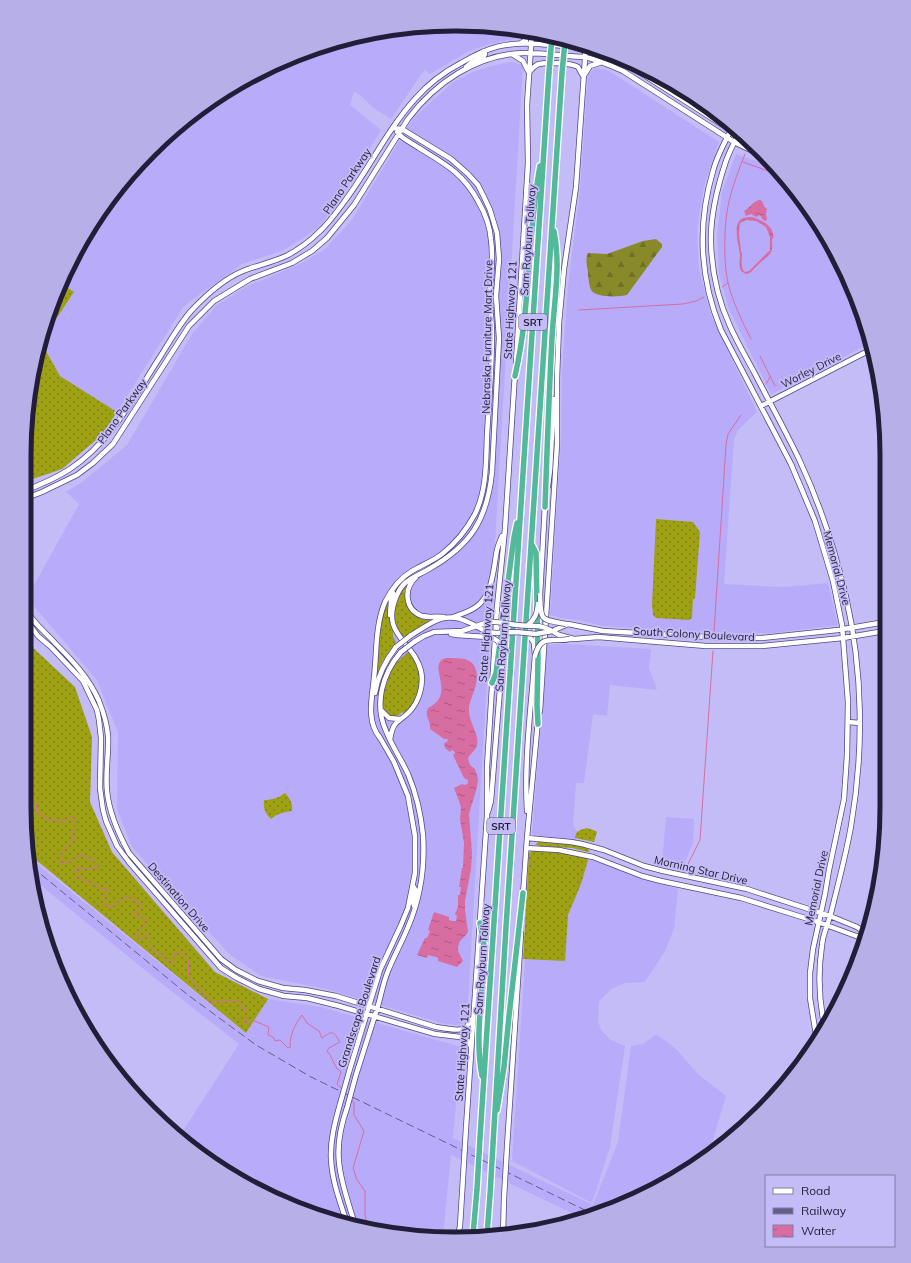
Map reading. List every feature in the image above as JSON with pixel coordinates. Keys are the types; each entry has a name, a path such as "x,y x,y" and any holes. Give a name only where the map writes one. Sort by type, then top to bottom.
{"highway":[{"name":"Sam Rayburn Tollway","path":"473,1231 552,42"},
{"name":"Sam Rayburn Tollway","path":"487,1231 565,45"},
{"path":"515,376 527,300 531,233 537,182 545,142"},
{"path":"545,507 556,271 556,244 553,223"},
{"path":"492,683 496,673 514,537 522,501"},
{"path":"532,543 536,553 538,724"},
{"path":"494,1124 504,1067 524,893"},
{"path":"480,923 484,946 480,1019 480,1063 484,1083"}],"main road":[{"path":"520,43 526,40 527,37"},
{"name":"State Highway 121","path":"459,1232 487,816 487,768 492,683 497,607 505,529 526,196 530,38"},
{"name":"Plano Parkway","path":"31,487 54,479 69,470 97,446 118,422 182,322 211,291 242,271 288,255 311,239 331,221 394,128 416,98 432,82 455,66 484,51 520,43 566,45"},
{"path":"462,71 472,62 484,56 484,51"},
{"path":"503,1229 507,1147 524,893 526,838 539,713 557,444 559,323 564,269 576,186 585,52"},
{"name":"Plano Parkway","path":"31,496 77,475 93,463 113,444 189,326 214,301 250,279 292,262 312,251 327,238 354,205 415,109 443,84 462,71 484,61 512,54 530,53 585,57 623,71 734,142 750,150"},
{"path":"512,54 523,61 529,72 534,66 541,63 571,65 578,67 584,77"},
{"path":"584,77 590,66 602,62"},
{"path":"648,77 699,109"},
{"path":"664,97 669,91"},
{"name":"Nebraska Furniture Mart Drive","path":"392,623 394,602 400,589 410,578 419,575 450,556 468,539 483,514 490,491 492,472 499,338 496,296 498,246 497,233 490,210 484,197 474,180 451,159 402,129 394,128"},
{"name":"Nebraska Furniture Mart Drive","path":"380,738 375,730 370,708 378,627 385,603 404,576 431,561 461,536 476,513 481,497 485,479 492,333 490,295 492,246 484,213 470,187 456,172 398,134 394,128"},
{"name":"Memorial Drive","path":"730,132 713,169 705,201 702,248 707,288 714,314 791,464 815,521 833,581 843,638 848,702 847,756 844,799 813,949 810,979 811,1003 816,1031"},
{"name":"Memorial Drive","path":"737,137 726,162 715,203 711,235 714,270 718,291 730,326 802,466 824,518 834,548 847,599 857,672 860,723 855,801 828,925 822,943 820,992 824,1019"},
{"path":"703,234 711,235"},
{"name":"Worley Drive","path":"761,406 867,351"},
{"path":"736,357 744,353"},
{"path":"528,625 537,614 540,595 545,507 550,470 553,407 557,378"},
{"path":"453,617 472,610 478,606 487,594 490,588 497,548 505,529"},
{"path":"419,575 409,586 407,598 409,605 413,610 424,616 444,617"},
{"path":"390,740 393,728 400,719 410,711 416,702 422,682 421,671 417,661 399,637 390,617 391,601 396,586"},
{"name":"South Colony Boulevard","path":"540,595 541,614 543,618 551,622 593,630 709,637 761,638 852,628 880,623"},
{"name":"Destination Drive","path":"31,617 82,673 92,687 99,701 108,736 106,790 109,809 118,834 129,853 221,958 236,970 258,981 283,988 306,990 336,996 424,1024 447,1029 461,1030 465,1028 473,1016"},
{"name":"Grandscape Boulevard","path":"344,1217 335,1184 331,1159 332,1134 380,970 408,908 415,873 416,851 412,814 408,796 397,769 380,738 373,707 375,690 379,675 385,663 396,648 410,636 444,617 453,617 467,621 488,634"},
{"name":"South Colony Boulevard","path":"488,622 541,626 559,635 572,639 598,637 706,646 762,646 843,638 880,632"},
{"name":"Grandscape Boulevard","path":"353,1220 343,1186 339,1162 340,1137 356,1075 388,972 415,910 424,854 420,813 409,776 384,726 381,710 381,694 384,681 392,665 401,652 414,642 434,632 462,631 488,622"},
{"path":"445,632 457,635 510,632 536,634 552,631 566,624"},
{"name":"Destination Drive","path":"31,627 38,636 83,681 97,710 101,738 100,788 103,810 117,846 221,968 259,989 284,996 307,998 435,1034 464,1039 469,1042 472,1048"},
{"path":"487,816 491,801 503,651 505,640 510,632"},
{"path":"527,633 534,643 535,656 526,764 528,826"},
{"path":"643,633 645,642"},
{"path":"645,642 649,633"},
{"path":"488,634 497,640 503,651"},
{"path":"761,638 762,646"},
{"path":"535,656 537,648 542,642 547,640 572,639"},
{"path":"381,710 389,718 400,719"},
{"path":"848,722 860,723"},
{"path":"103,810 109,809"},
{"path":"412,814 420,813"},
{"name":"Morning Star Drive","path":"526,838 571,842 604,850 657,870 741,888 820,912 862,930"},
{"name":"Morning Star Drive","path":"526,848 559,850 593,857 642,876 741,898 828,925 859,937"},
{"path":"413,886 416,891 414,902 415,910"},
{"path":"204,949 209,945"}],"shaded area":[{"path":"456,31 483,32 524,37 489,44 467,52 430,74 425,69 391,119 375,109 360,95 354,92 350,105 381,130 340,199 318,228 284,250 242,264 184,306 117,412 60,376 44,348 52,326 74,292 66,287 88,243 119,197 136,176 155,155 176,136 197,119 243,88 293,63 346,45 373,39 428,32"},
{"path":"511,62 523,65 467,1020 460,1025 445,1024 326,989 261,976 230,955 132,847 117,809 118,732 97,680 32,604 31,591 79,504 66,492 82,482 127,445 192,334 216,306 246,287 300,264 324,250 352,220 410,123 419,113 452,83 473,72 491,66"},
{"path":"596,68 609,71 719,142 704,186 697,230 699,269 711,315 757,412 739,429 734,439 724,584 784,587 828,583 838,625 773,633 713,633 603,626 550,615 561,439 562,373 568,286 580,191 588,74"},
{"path":"736,154 764,163 792,197 823,243 848,293 866,346 771,394 729,309 719,274 717,236 722,192"},
{"path":"66,287 74,292 52,326"},
{"path":"44,348 60,376 117,412 103,434 62,469 31,480 32,428 39,373"},
{"path":"656,519 693,522 700,532 695,598 693,599 692,618 689,620 656,618 653,615 652,605"},
{"path":"403,587 405,588 407,605 413,614 429,620 430,622 403,638 396,624 394,612"},
{"path":"388,601 390,621 396,643 382,662 378,673 375,672 378,636"},
{"path":"567,644 651,649 649,668 657,690 610,685 607,716 593,714 584,783 576,783 573,825 577,831 576,840 532,835 547,645"},
{"path":"31,646 75,687 92,737 90,802 112,852 215,972 268,999 246,1033 35,859 31,808"},
{"path":"408,652 418,667 420,683 415,699 410,707 404,714 402,712 393,717 386,712 383,706 384,690 396,662"},
{"path":"285,793 291,801 292,811 280,814 271,819 265,810 264,800 270,800"},
{"path":"666,817 694,819 693,843 682,869 662,864"},
{"path":"587,828 597,832 594,842 575,838 577,832"},
{"path":"541,841 574,844 587,848 590,851 588,852 572,848 539,846 535,844"},
{"path":"532,851 556,851 586,857 588,860 581,884 568,915 565,961 523,959 529,853"},
{"path":"532,852 575,855 601,862 637,877 678,889 674,929 665,951 645,982 625,983 611,989 599,1002 598,1021 601,1030 611,1040 625,1046 610,1147 592,1203 512,1161"},
{"path":"35,862 246,1033 268,999 321,1007 461,1047 453,1138 593,1205 618,1142 631,1046 643,1044 656,1035 662,1038 676,1049 699,1075 726,1096 711,1146 668,1175 618,1200 575,1215 451,1155 443,1232 373,1224 346,1218 319,1209 293,1200 268,1188 243,1175 220,1160 182,1132 239,1044 38,883"}],"green space":[{"path":"656,239 662,244 662,247 627,295 602,296 591,290 586,262 588,253 607,254 643,241"}],"water":[{"path":"759,200 762,201 767,209 766,221 763,220 760,215 756,217 751,214 746,216 744,211"},
{"path":"752,217 759,219 768,225 772,231 772,249 767,257 751,272 746,274 741,271 739,263 740,255 737,227 741,219","holes":["746,220 756,221 766,227 770,237 770,250 749,271 745,272 742,266 742,253 739,234 740,223"]},
{"path":"446,658 465,659 470,661 477,673 469,709 470,718 476,732 477,745 468,758 470,765 475,769 478,780 469,814 472,853 471,869 465,901 468,931 460,941 458,947 458,951 463,961 457,967 438,961 438,958 436,957 428,955 427,958 417,955 430,931 428,930 434,912 449,917 449,920 456,921 457,916 455,914 458,907 458,895 460,895 461,887 459,887 463,868 464,843 460,819 461,808 454,788 462,784 466,785 468,780 464,778 453,755 455,753 454,751 452,750 450,752 445,748 444,743 447,742 448,739 444,739 430,729 430,723 427,717 428,708 437,702 441,695 439,666 440,661"}],"waterway":[{"path":"745,154 729,201 726,220 725,253 726,274 730,290 738,312 751,339"},
{"path":"743,162 772,172"},
{"path":"722,287 728,283"},
{"path":"579,310 683,304 696,301 704,297"},
{"path":"760,356 775,386"},
{"path":"766,384 770,377"},
{"path":"714,632 726,445 728,434 741,415"},
{"path":"686,868 700,840 713,651"},
{"path":"31,801 36,803 37,813 49,820 62,822 72,817 76,820 73,825 74,828 71,836 75,839 65,850 62,856 61,864 69,862 82,854 87,858 92,859 98,866 91,869 77,868 75,876 80,877 101,889 107,889 103,900 104,905 111,907 126,897 142,904 136,914 148,922 135,936 140,939 149,935 150,948 163,955 166,961 170,964 174,959 174,954 181,952 187,957 190,978 212,1002 236,1001 245,1008 243,1016 245,1023 252,1020 269,1027 268,1035 273,1037 275,1041 280,1040 290,1048 293,1030 302,1015 307,1023 319,1031 322,1038 328,1034 334,1034 340,1042 329,1048 327,1051 341,1072 337,1084 342,1089"},
{"path":"352,1100 354,1103 354,1115 364,1131 353,1168 357,1180 365,1191 365,1215 367,1223"}],"railway":[{"path":"36,870 188,995 256,1045 311,1077 586,1211"}]}
